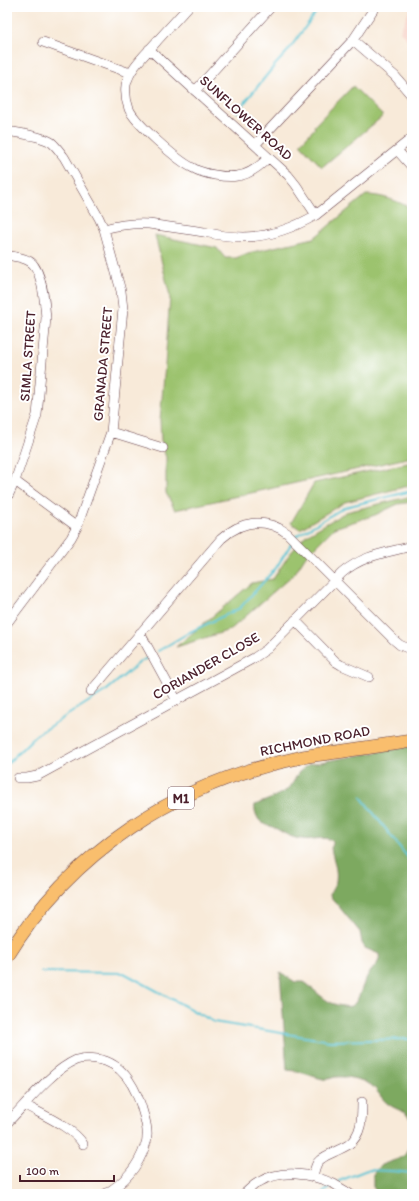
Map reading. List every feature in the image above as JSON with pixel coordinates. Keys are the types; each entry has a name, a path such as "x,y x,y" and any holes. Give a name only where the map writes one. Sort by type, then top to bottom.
{"highway":[{"name":"RICHMOND ROAD","path":"7,957 20,936 58,889 96,853 128,828 173,801 197,789 241,773 291,760 412,741"}],"street":[{"path":"188,7 138,61 130,73 125,92 129,110 141,125 172,153 188,166 202,172 238,176 254,170 268,158"},
{"path":"195,91 271,7"},
{"path":"255,145 353,40 375,7"},
{"path":"353,40 395,76 412,96"},
{"path":"43,42 130,73"},
{"name":"SUNFLOWER ROAD","path":"149,49 288,175 316,215"},
{"name":"GRANADA STREET","path":"7,130 51,142 57,148 88,198 104,230 121,291 123,309 111,432 77,527 72,538 7,623"},
{"path":"104,230 126,224 139,223 245,237 288,228 298,225 316,215 412,138"},
{"path":"397,150 412,167"},
{"name":"SIMLA STREET","path":"7,255 29,260 36,269 46,305 38,405 15,481 7,498"},
{"path":"111,432 163,448"},
{"path":"15,481 77,527"},
{"path":"91,691 221,539 228,533 244,525 252,523 271,525 280,529 292,538 394,640 400,645 412,650"},
{"name":"CORIANDER CLOSE","path":"18,778 37,776 262,652 347,569 362,560 412,546"},
{"path":"295,620 336,662 369,677"},
{"path":"140,633 176,699"},
{"path":"7,1123 39,1089 68,1065 78,1060 90,1058 104,1060 113,1064 129,1080 141,1103 147,1127 147,1140 146,1146 135,1167 127,1178 114,1189 105,1194"},
{"path":"313,1177 317,1163 320,1160 348,1144 357,1136 362,1116 362,1102"},
{"path":"25,1105 76,1135 83,1144"},
{"path":"244,1194 260,1181 274,1176 294,1174 313,1177 334,1184 350,1194"}],"shaded area":[{"path":"412,7 412,45 400,31"}],"green space":[{"path":"353,86 383,116 322,167 300,144 315,128 314,126"},
{"path":"366,195 390,199 412,209 412,457 175,510 166,493 166,457 164,452 165,447 161,441 160,420 170,296 155,235 217,248 225,258 236,258 248,253 314,238"},
{"path":"412,462 412,485 345,502 300,529 291,523 314,483"},
{"path":"412,496 412,502 398,504 375,515 334,528 305,557 295,573 230,630 176,647 252,583 273,579 289,555 305,536 346,512"},
{"path":"412,746 410,766 412,778 412,1122 407,1115 388,1104 371,1085 363,1081 344,1077 324,1079 297,1071 287,1070 280,972 295,982 304,982 324,998 333,1003 346,1007 354,1004 357,1000 366,978 379,961 379,954 365,948 362,943 360,932 330,896 336,877 336,869 331,848 333,841 326,838 306,839 290,836 260,821 255,811 255,805 287,790 299,772 309,764"},
{"path":"412,1140 412,1194 389,1191 377,1192 373,1187 373,1174 381,1165 405,1155"}],"waterway":[{"path":"237,112 287,52 320,7"},
{"path":"296,536 345,507 412,491"},
{"path":"158,651 190,632 240,608 276,568 291,544"},
{"path":"7,764 36,735 107,690 140,662 147,658"},
{"path":"361,797 412,863"},
{"path":"41,972 124,973 214,1022 330,1041 412,1039"},
{"path":"339,1181 367,1170 412,1173"},
{"path":"322,1194 331,1186"}]}
